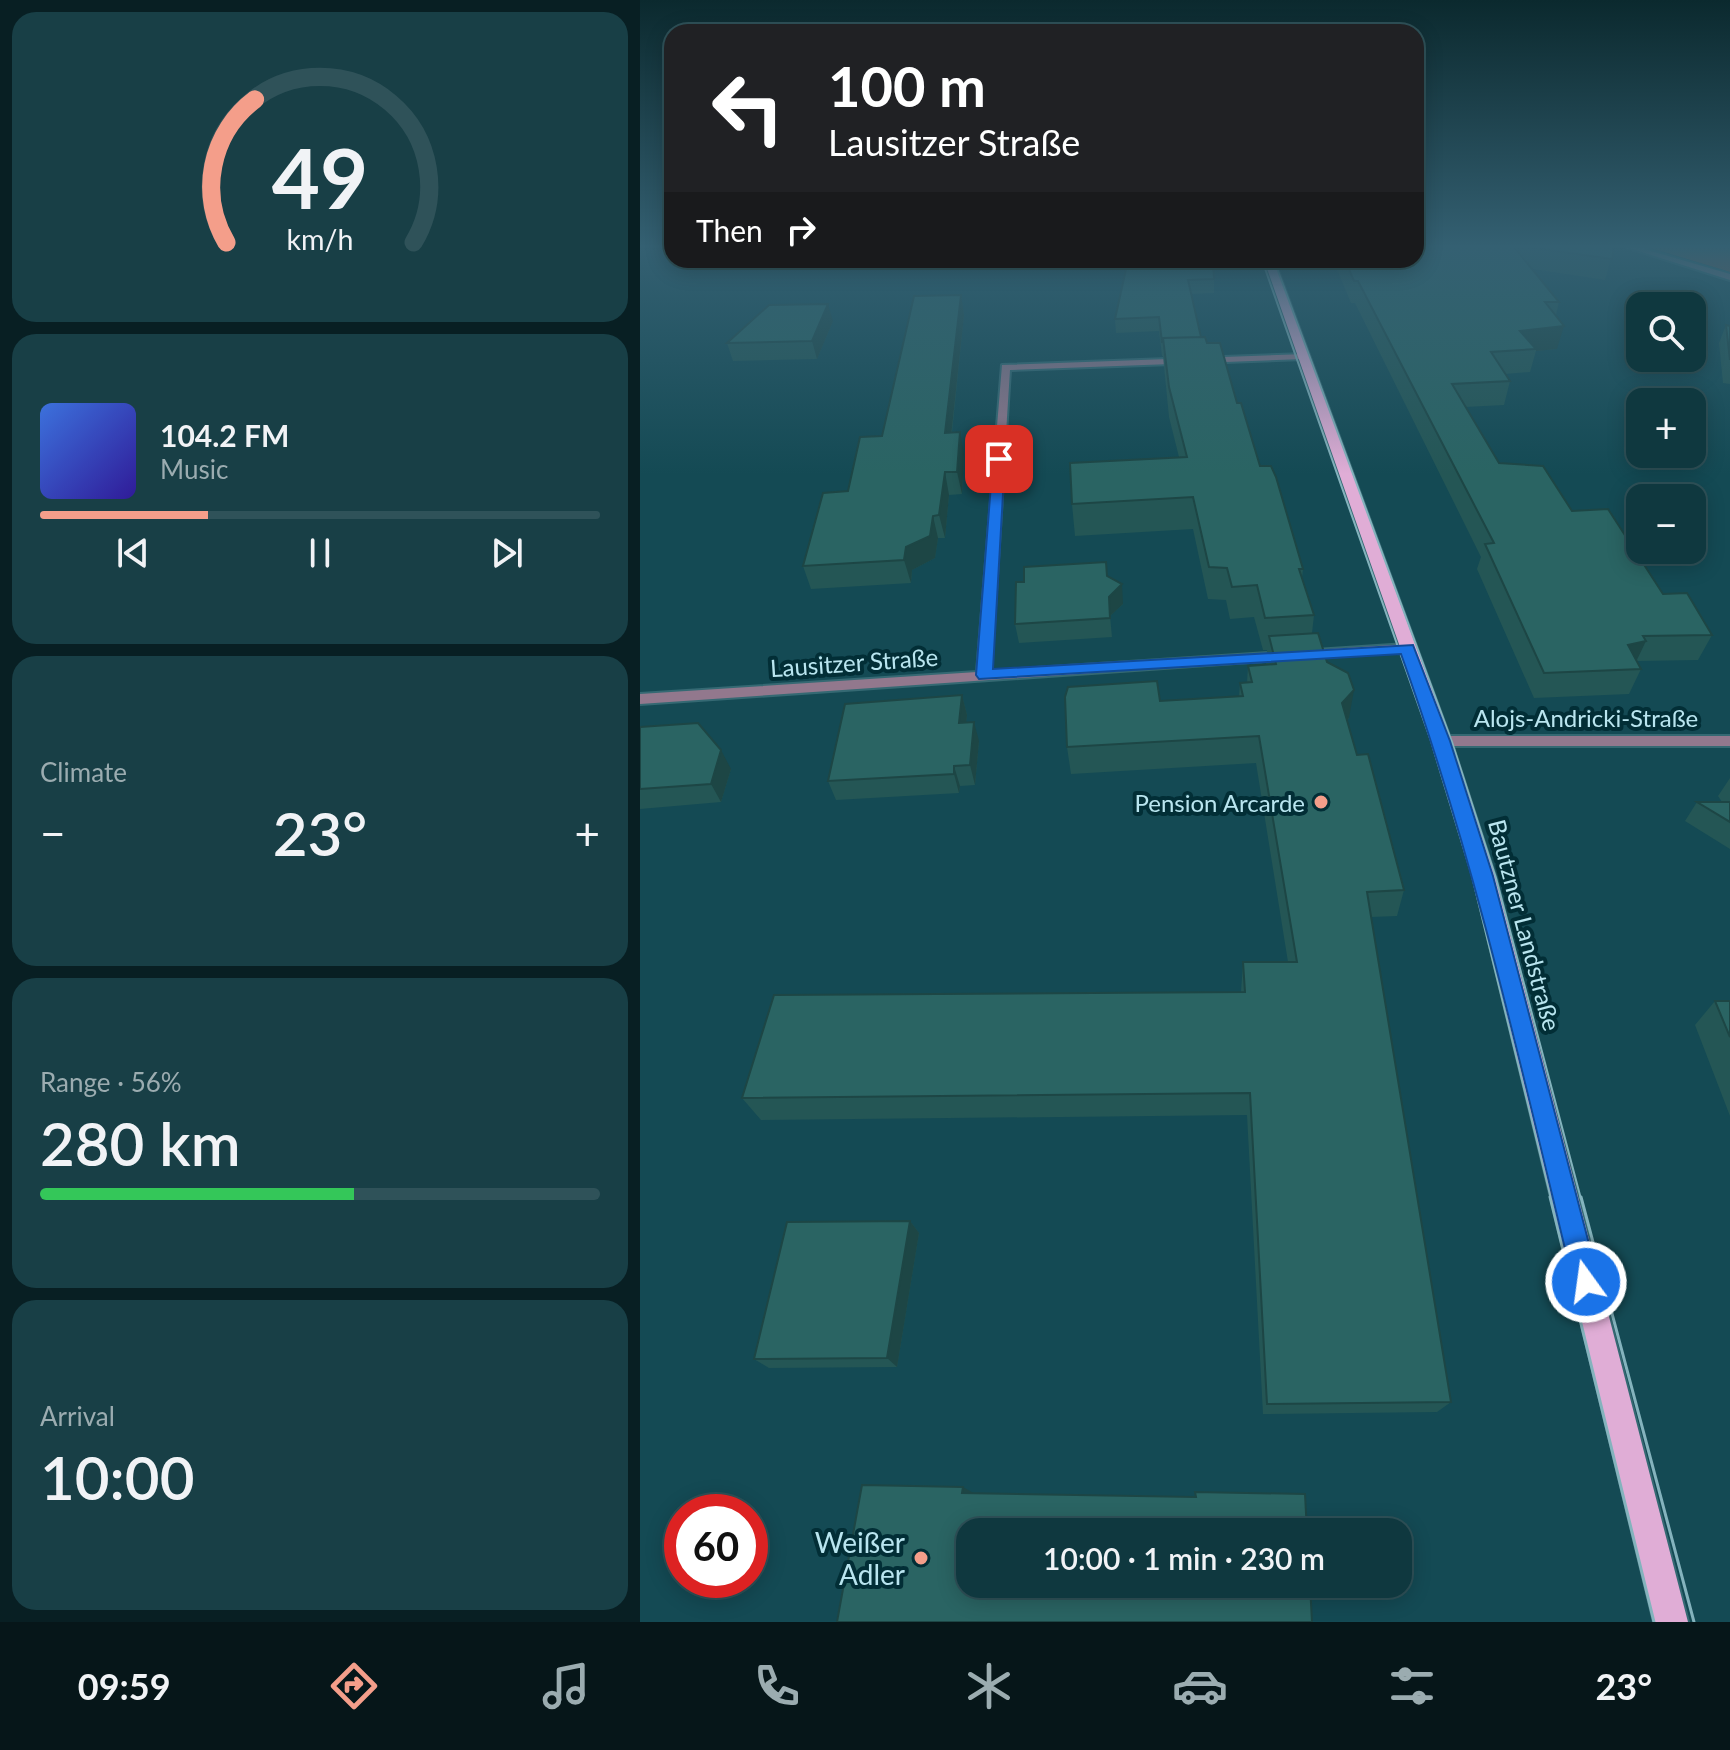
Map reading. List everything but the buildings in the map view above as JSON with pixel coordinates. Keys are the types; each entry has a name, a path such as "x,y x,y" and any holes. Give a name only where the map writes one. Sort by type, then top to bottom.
{"main road":[{"name":"Bautzner Landstraße","path":"1291,323 1442,741 1484,876 1671,1622"}],"street":[{"path":"984,675 1005,367 1303,356"},
{"name":"Lausitzer Straße","path":"640,699 1407,648"},
{"name":"Alojs-Andricki-Straße","path":"1442,741 1730,741"}],"tram line":[{"path":"1284,323 1431,741 1472,876 1551,1199"},
{"path":"1297,323 1452,742 1496,878 1581,1199"},
{"path":"1550,1197 1654,1622"},
{"path":"1581,1197 1694,1622"}],"place":[{"name":"Pension Arcarde","path":"1321,802"},
{"name":"Weißer Adler","path":"921,1558"}],"route":[{"path":"999,459 984,675 1407,648 1442,741 1484,876 1586,1282"}]}
